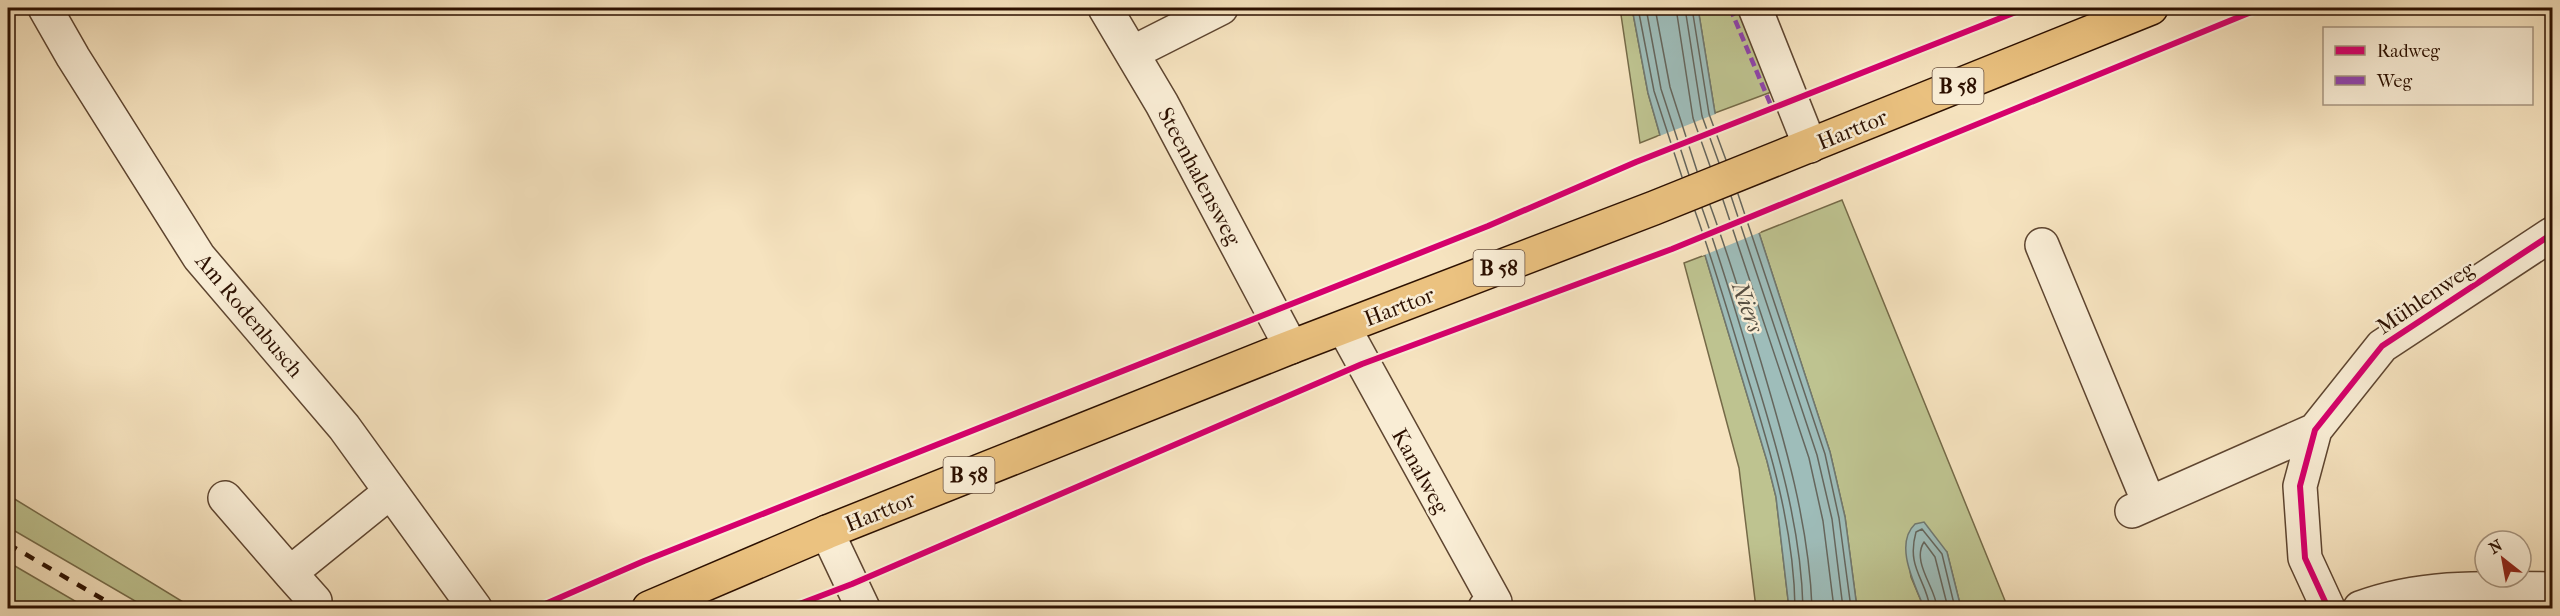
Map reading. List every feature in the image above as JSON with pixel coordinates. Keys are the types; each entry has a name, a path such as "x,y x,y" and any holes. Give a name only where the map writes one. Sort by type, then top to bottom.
{"main road":[{"name":"Harttor","path":"649,609 827,532 1291,347 1654,208 2151,8"}],"street":[{"name":"Am Rodenbusch","path":"45,8 73,57 199,257 344,427 475,609"},
{"name":"Steenhalensweg","path":"1105,8 1162,104 1291,347"},
{"path":"1132,53 1221,8"},
{"path":"1755,8 1810,146"},
{"name":"Mühlenweg","path":"2328,609 2305,558 2304,548 2300,486 2315,430 2382,346 2553,234"},
{"path":"2042,245 2140,507 2315,430"},
{"name":"Kanalweg","path":"1344,328 1495,602 1485,609"},
{"path":"290,573 390,492"},
{"path":"225,498 315,601"},
{"path":"827,532 863,609"},
{"path":"2360,609 2389,598 2449,588 2553,589"}],"green space":[{"path":"1620,8 1632,8 1648,93 1660,135 1640,143"},
{"path":"1698,8 1740,8 1774,91 1715,113"},
{"path":"1842,200 2008,608 1961,608 1947,552 1907,552 1911,577 1924,608 1857,608 1845,517 1830,452 1759,233"},
{"path":"1705,255 1776,497 1789,608 1756,608 1739,468 1684,263"},
{"path":"8,495 193,608 147,608 8,527"},
{"path":"8,562 87,608 16,608 8,603"}],"water":[{"name":"Niers","path":"1632,8 1698,8 1715,113 1759,233 1830,452 1845,517 1857,608 1789,608 1776,497 1767,461 1705,255 1660,135 1648,93"},
{"path":"1924,522 1947,552 1961,608 1924,608 1908,566 1906,543 1915,524"}],"pier":[{"path":"1718,113 1761,232 1702,256 1657,137"}],"railway":[{"path":"8,544 118,608"}],"marked path":[{"path":"1730,8 1772,108"}],"cycle path":[{"path":"536,608 644,561 1488,226 1636,162 2026,8"},
{"path":"789,608 852,584 1362,364 1672,249 2261,8"},
{"path":"2328,608 2305,558 2300,486 2315,430 2382,346 2552,234"}]}
